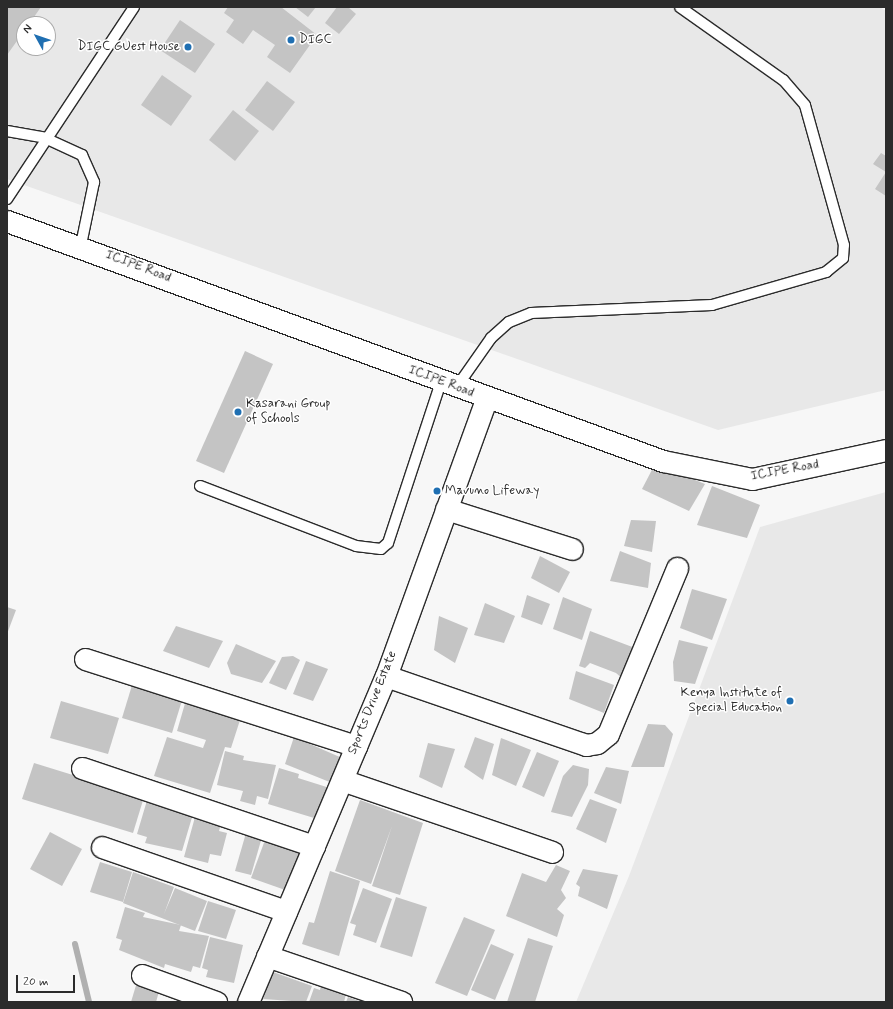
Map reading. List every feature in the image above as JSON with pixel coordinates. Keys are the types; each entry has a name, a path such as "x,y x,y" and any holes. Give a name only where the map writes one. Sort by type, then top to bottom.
{"street":[{"name":"ICIPE Road","path":"7,221 81,245 486,399 663,461 724,476 752,479 886,450"},
{"name":"Sports Drive Estate","path":"248,1002 386,676 486,399"},
{"path":"446,509 572,549"},
{"path":"386,676 586,745 597,743 608,734 676,568"},
{"path":"85,658 356,746"},
{"path":"82,768 314,846"},
{"path":"342,780 552,852"},
{"path":"102,847 286,911"},
{"path":"267,956 401,1002"},
{"path":"142,975 216,1002"}],"lane":[{"path":"7,199 45,138 134,7"},
{"path":"200,486 356,546 381,549 388,542 449,385 491,338 509,322 531,313 712,305 826,272 843,258 844,245 805,105 783,80 680,7"},
{"path":"7,131 45,138 82,155 94,182 81,245"}],"shaded area":[{"path":"7,7 880,7 886,11 886,390 718,430 7,179"},
{"name":"Kenya Institute of Special Education","path":"886,492 886,1002 576,1002 629,876 760,527"}],"building":[{"path":"7,7 41,7 35,16 16,16 16,42 7,55"},
{"name":"DIGC","path":"228,7 281,7 317,35 290,73 267,57 275,45 253,30 243,44 226,32 234,20 224,13"},
{"name":"DIGC","path":"295,7 316,7 308,17"},
{"path":"337,7 348,7 356,14 339,34 325,23"},
{"name":"DIGC GUest House","path":"180,20 215,44 195,73 160,50"},
{"name":"DIGC GUest House","path":"162,75 192,96 171,126 141,105"},
{"path":"267,81 295,102 273,131 245,110"},
{"path":"233,110 259,131 235,161 209,140"},
{"path":"881,153 886,156 886,172 873,164"},
{"path":"886,172 886,196 875,189"},
{"path":"245,351 273,364 224,473 196,461"},
{"path":"655,464 705,484 689,511 642,489"},
{"path":"712,486 760,505 747,538 697,525"},
{"path":"631,520 656,521 652,552 624,546"},
{"path":"620,551 651,563 648,588 610,581"},
{"path":"540,556 570,572 559,593 531,578"},
{"path":"692,589 727,599 712,640 680,628"},
{"path":"527,595 550,604 542,625 521,617"},
{"path":"563,597 592,609 582,640 553,629"},
{"path":"485,603 515,616 504,643 474,635"},
{"path":"7,607 16,610 7,634"},
{"path":"439,616 468,628 455,663 434,650"},
{"path":"176,626 223,641 209,668 163,651"},
{"path":"590,631 635,648 623,679 616,673 590,663 585,668 579,666"},
{"path":"679,640 708,647 695,684 674,681 673,662"},
{"path":"236,644 276,661 262,683 231,674 227,663"},
{"path":"293,656 300,660 286,690 269,683 282,657"},
{"path":"306,661 328,669 313,701 293,694"},
{"path":"576,671 614,685 604,713 569,699"},
{"path":"133,682 183,697 172,733 122,718"},
{"path":"186,700 241,717 231,748 225,747 210,793 154,776 167,737 203,748 206,740 177,731"},
{"path":"61,701 119,718 108,754 50,738"},
{"path":"648,724 665,725 673,734 664,767 631,767"},
{"path":"294,737 342,758 332,783 285,764"},
{"path":"475,737 494,744 483,780 464,767"},
{"path":"501,738 531,750 516,786 492,775"},
{"path":"428,743 455,749 442,788 419,777"},
{"path":"225,751 244,756 243,760 276,765 268,799 257,796 255,805 240,801 243,791 217,785"},
{"path":"537,752 559,761 544,797 522,787"},
{"path":"34,763 144,797 133,833 22,799"},
{"path":"573,765 589,769 588,785 572,817 551,812 563,776"},
{"path":"606,767 629,771 621,804 594,793"},
{"path":"279,768 299,774 298,778 333,789 324,821 268,804"},
{"path":"148,797 158,800 156,804 193,814 182,851 145,843 147,837 137,834"},
{"path":"590,799 617,809 606,843 576,829"},
{"path":"360,800 423,823 400,895 372,886 392,826 371,884 335,871"},
{"path":"195,817 221,824 219,831 227,833 221,856 210,854 208,863 184,857"},
{"path":"50,832 82,849 62,886 30,869"},
{"path":"246,833 262,837 251,875 235,871"},
{"path":"265,840 301,852 288,891 251,878"},
{"path":"100,862 132,872 123,902 90,892"},
{"path":"556,865 570,871 561,890 566,898 557,909 564,915 557,937 506,916 522,873 546,882"},
{"path":"583,869 618,875 607,909 578,896 580,887 576,884"},
{"path":"330,871 360,881 339,956 302,944 309,922 314,923"},
{"path":"133,872 174,887 164,914 175,888 207,901 195,931 123,903"},
{"path":"363,888 392,899 376,943 353,935 356,925 350,923"},
{"path":"396,897 427,907 412,957 380,947"},
{"path":"208,901 236,910 226,939 198,931"},
{"path":"125,907 145,913 143,917 181,925 179,931 209,936 200,968 193,966 191,972 165,964 164,968 119,950 122,940 116,938"},
{"path":"464,917 495,930 467,996 435,983"},
{"path":"210,937 243,945 234,983 206,977 208,970 202,968"},
{"path":"528,938 553,946 535,1002 507,1002"},
{"path":"491,944 514,954 495,1000 471,990"},
{"path":"273,972 312,986 306,1002 263,999"},
{"path":"137,982 160,988 156,1002 131,1002"},
{"path":"321,985 346,994 344,1002 309,1002 314,988 320,990"},
{"path":"348,997 362,1002 346,1002"}],"waterway":[{"path":"75,944 89,1002"}],"place":[{"name":"DIGC","path":"291,40"},
{"name":"DIGC GUest House","path":"188,47"},
{"name":"Kasarani Group of Schools","path":"238,412"},
{"name":"Mavuno Lifeway","path":"437,491"},
{"name":"Kenya Institute of Special Education","path":"790,701"}]}
